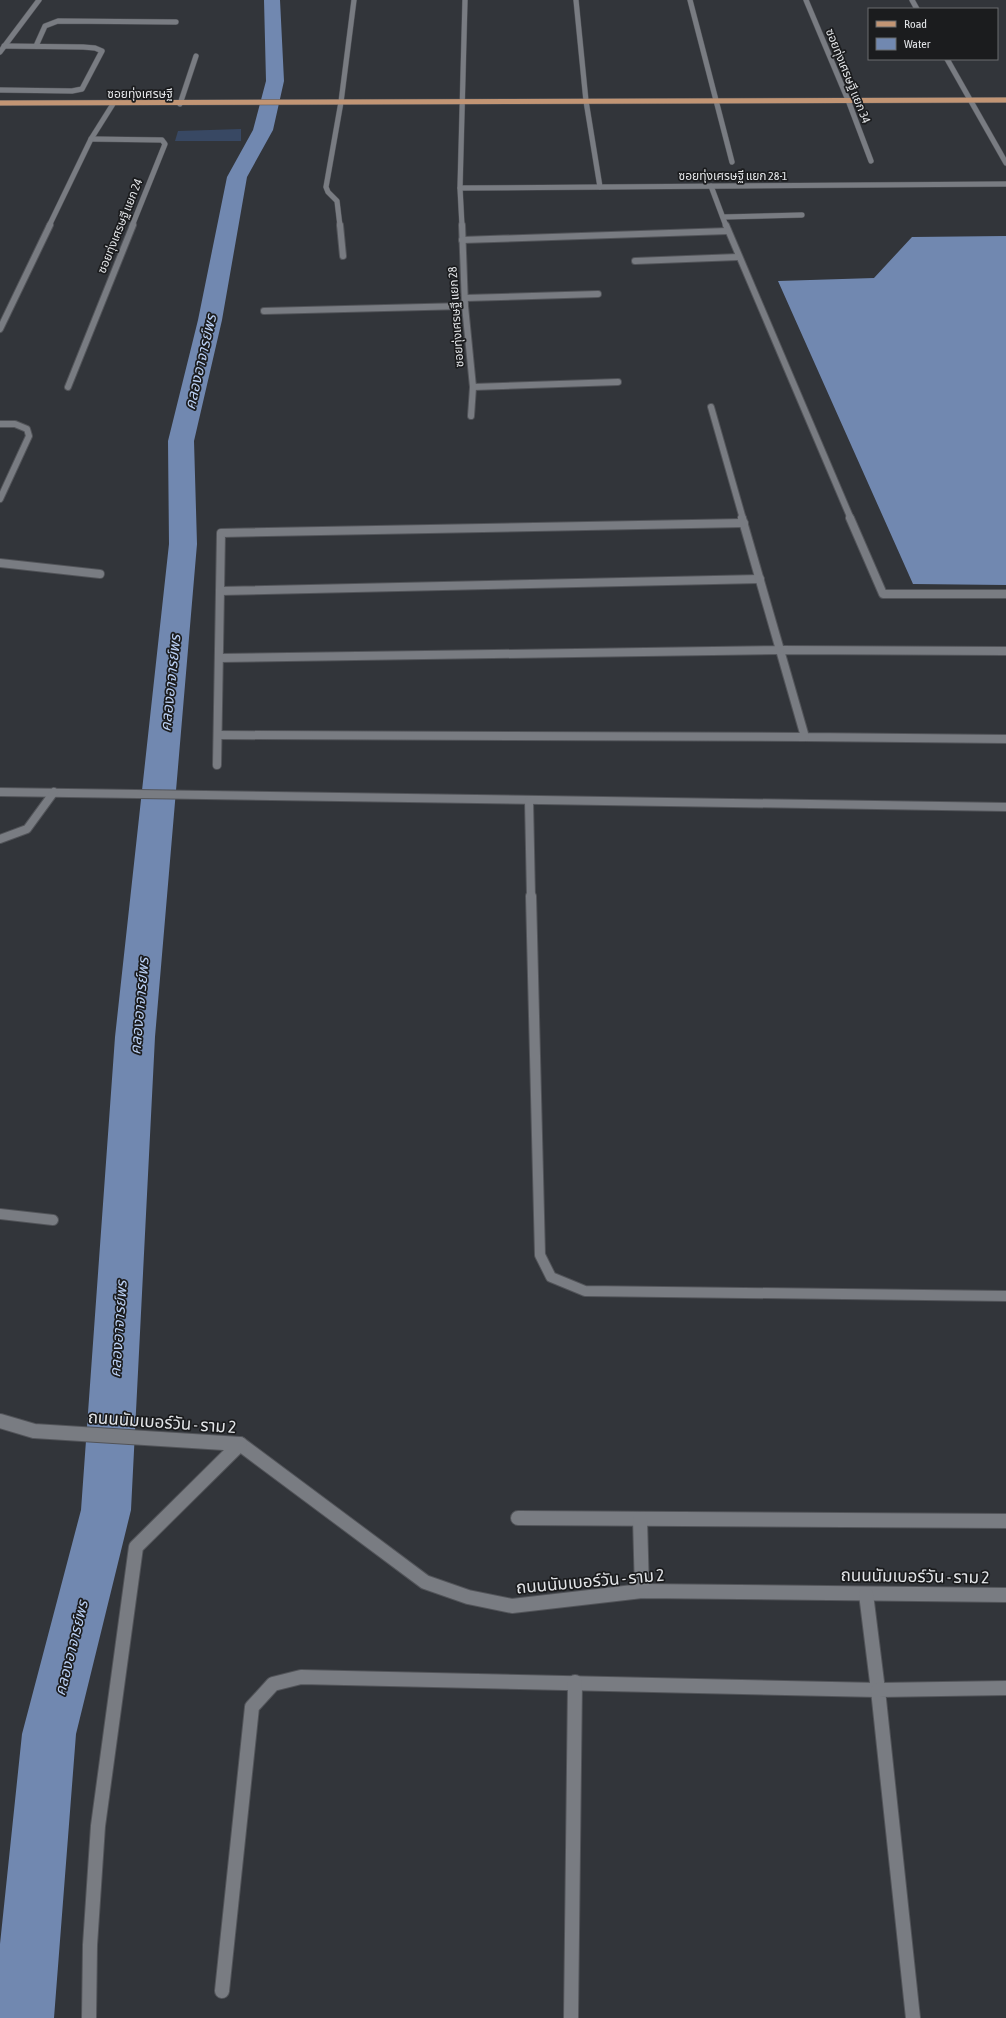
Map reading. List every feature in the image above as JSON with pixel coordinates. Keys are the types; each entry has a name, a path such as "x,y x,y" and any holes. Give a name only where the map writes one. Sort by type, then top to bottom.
{"main road":[{"name":"ซอยทุ่งเศรษฐี","path":"0,103 280,104 341,102 586,100 1006,100"}],"street":[{"path":"343,256 337,201 328,192 326,187 341,102 354,0"},
{"name":"ซอยทุ่งเศรษฐี แยก 28","path":"465,0 460,188 465,306 472,387 471,416"},
{"path":"576,0 586,100 600,187"},
{"path":"690,0 732,162"},
{"name":"ซอยทุ่งเศรษฐี แยก 34","path":"806,0 848,100 871,161"},
{"path":"0,52 36,4"},
{"path":"36,46 45,26 58,21 176,22"},
{"path":"0,90 72,91 82,89 102,51 95,48 83,47 4,46"},
{"path":"180,104 196,56"},
{"path":"948,60 972,100 1006,162"},
{"path":"0,330 91,139 113,104"},
{"name":"ซอยทุ่งเศรษฐี แยก 24","path":"68,387 165,144 162,140 151,139 91,139"},
{"name":"ซอยทุ่งเศรษฐี แยก 28-1","path":"460,188 1006,184"},
{"path":"711,186 738,257 883,594 1006,594"},
{"path":"723,217 802,215"},
{"path":"462,240 728,231"},
{"path":"635,261 738,257"},
{"path":"465,298 598,294"},
{"path":"264,311 465,306"},
{"path":"472,387 618,382"},
{"path":"711,407 805,737"},
{"path":"0,424 15,424 27,429 29,436 0,499"},
{"path":"218,765 221,533 744,522"},
{"path":"0,563 100,574"},
{"path":"220,591 760,580"},
{"path":"219,658 780,650 1006,651"},
{"path":"218,735 1006,739"},
{"path":"0,792 215,794 529,801 1006,807"},
{"path":"0,839 27,828 54,792"},
{"path":"529,801 540,1255 550,1277 585,1292 1006,1296"},
{"path":"0,1214 53,1220"},
{"name":"ถนนนัมเบอร์วัน - ราม 2","path":"0,1421 34,1431 240,1444 425,1582 468,1597 512,1606 642,1591 1006,1595"},
{"path":"89,2018 90,1945 98,1826 136,1546 240,1444"},
{"path":"518,1518 1006,1521"},
{"path":"640,1519 642,1591"},
{"path":"866,1594 878,1690 913,2018"},
{"path":"222,1991 252,1707 273,1684 301,1677 878,1690 1006,1688"},
{"path":"571,2018 575,1682"}],"shaded area":[{"path":"241,129 241,141 175,141 178,131"}],"water":[{"path":"1006,236 1006,585 913,584 778,281 874,278 912,237"}],"waterway":[{"name":"คลองอาจารย์พร","path":"23,2018 49,1734 106,1510 135,1037 183,544 181,441 210,320 237,177 263,130 275,81 272,0"}]}
